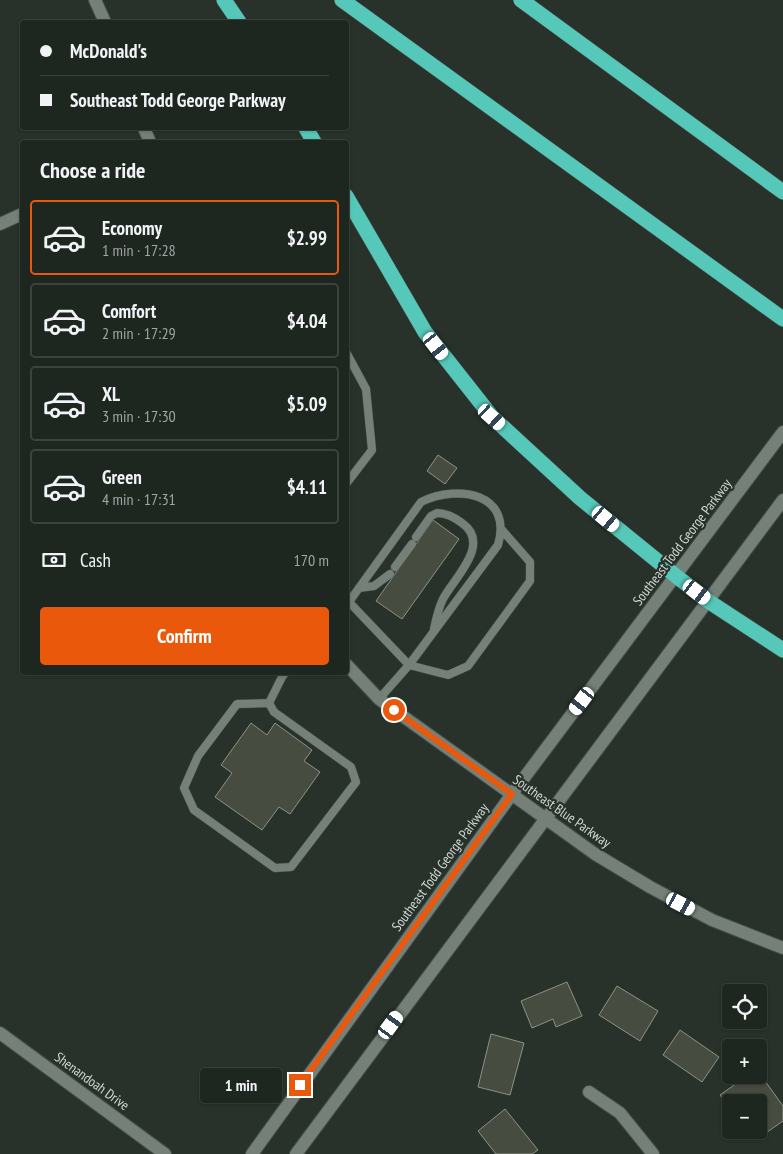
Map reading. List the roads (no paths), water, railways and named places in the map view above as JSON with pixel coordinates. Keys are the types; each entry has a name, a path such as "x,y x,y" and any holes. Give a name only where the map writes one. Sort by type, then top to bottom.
{"highway":[{"path":"224,0 238,20"},
{"path":"342,0 783,319"},
{"path":"521,0 783,192"},
{"path":"349,201 425,332 492,417 580,498 676,576 708,600 783,650"}],"main road":[{"path":"95,0 104,20"},
{"path":"0,224 20,215"},
{"name":"Southeast Todd George Parkway","path":"252,1154 512,794 783,432"},
{"path":"296,1154 545,817 783,500"},
{"name":"Southeast Blue Parkway","path":"349,667 379,700 595,854 650,887 712,920 783,948"},
{"name":"Shenandoah Drive","path":"0,1033 166,1154"},
{"path":"590,1092 620,1113 653,1154"}],"lane":[{"path":"349,358 366,389 372,450 349,480"},
{"path":"349,603 421,502 437,495 459,492 476,496 491,506 500,519 502,530 498,545 409,665 379,700"},
{"path":"359,588 374,586 392,571 431,516 437,513 454,517 468,527 474,536 474,548 443,599 438,610 434,631"},
{"path":"349,605 409,665 448,675 468,666 530,581 530,562 502,530"},
{"path":"269,703 284,675"},
{"path":"269,703 274,712 351,768 356,782 290,867 276,868 194,810 184,788 198,756 237,704 269,703"}]}
